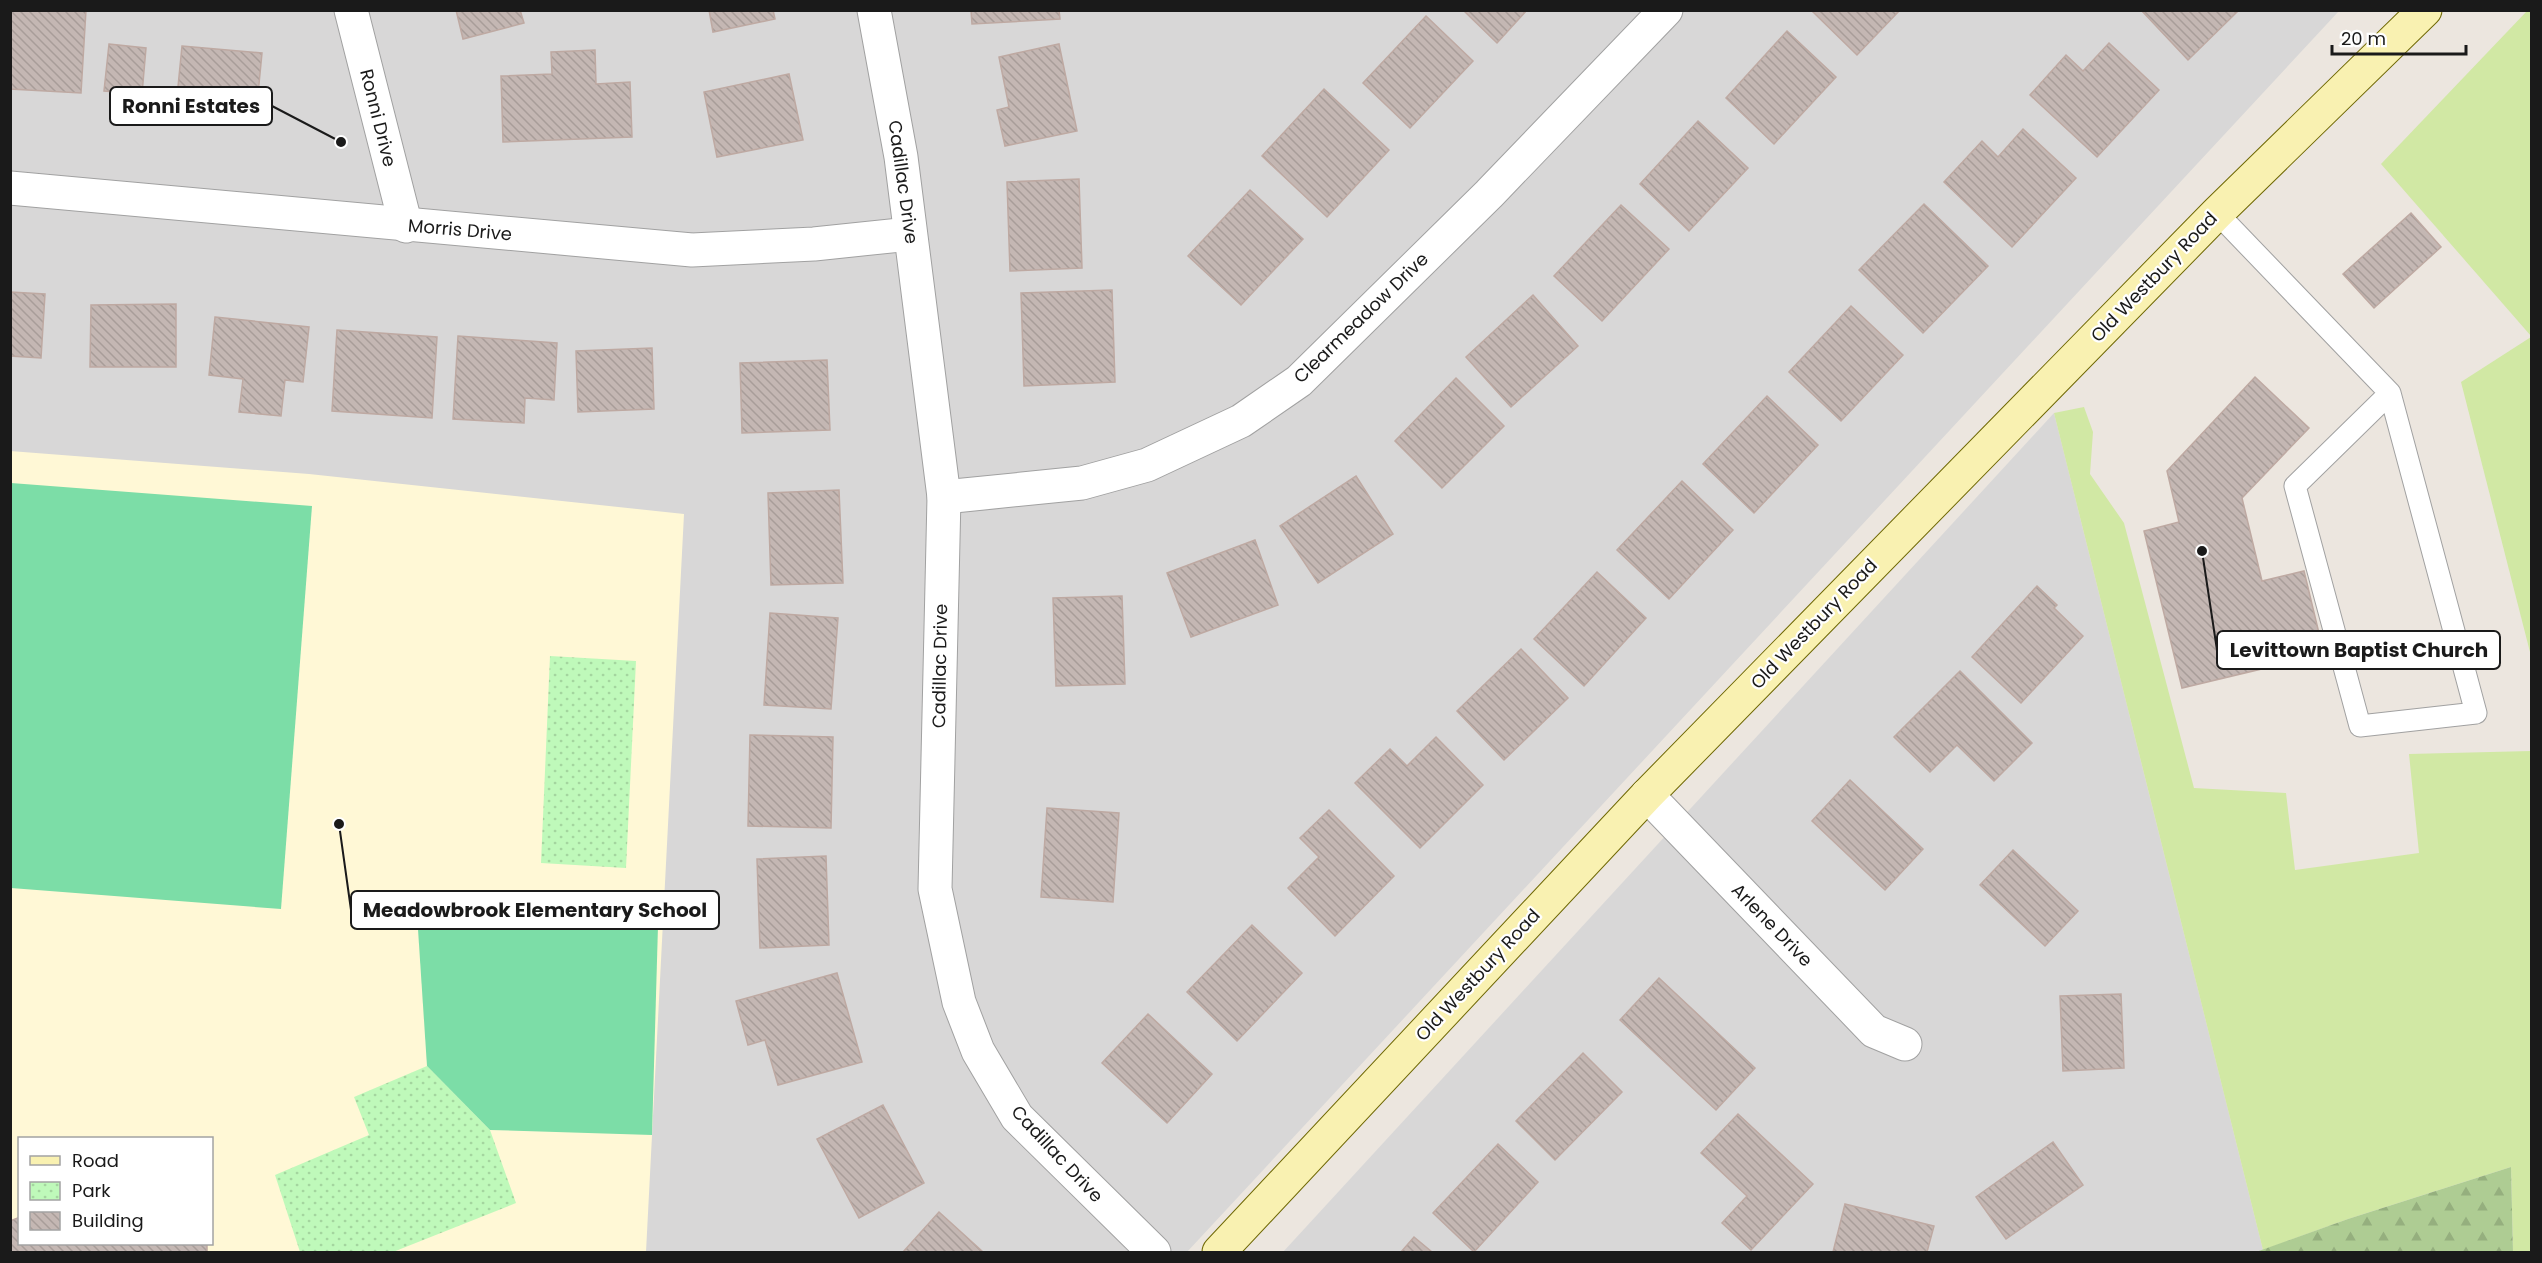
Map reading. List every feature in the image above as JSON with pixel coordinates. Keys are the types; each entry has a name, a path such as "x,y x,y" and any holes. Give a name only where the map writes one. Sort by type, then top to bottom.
{"street":[{"name":"Ronni Drive","path":"351,10 406,226"},
{"name":"Cadillac Drive","path":"874,10 901,156 944,497 935,889 959,1002 978,1051 1017,1117 1154,1252"},
{"name":"Clearmeadow Drive","path":"944,497 1082,483 1147,465 1241,422 1299,381 1489,194 1666,10"},
{"name":"Old Westbury Road","path":"1218,1252 1647,795 2217,213 2425,10"},
{"name":"Morris Drive","path":"10,188 406,226 692,250 814,244 910,234"},
{"name":"Arlene Drive","path":"1647,795 1874,1031 1905,1044"}],"lane":[{"path":"2217,213 2390,393 2476,713 2360,726 2295,486 2390,393"}],"shaded area":[{"path":"10,11 2339,11 1187,1252 11,1252"},
{"path":"2054,413 2263,1250 2256,1252 1283,1252"},
{"path":"10,451 309,474 684,514 646,1252 11,1252"}],"green space":[{"path":"2527,11 2532,11 2531,336 2381,164"},
{"path":"2531,337 2531,656 2461,382"},
{"path":"2084,407 2093,432 2090,474 2124,523 2194,788 2286,793 2295,870 2419,853 2409,754 2531,751 2531,1252 2513,1252 2511,1167 2348,1219 2263,1250 2054,413"},
{"path":"11,483 312,506 281,909 11,888"},
{"path":"550,656 636,661 626,868 541,863"},
{"path":"659,891 652,1135 490,1130 427,1066 417,914"},
{"path":"427,1066 490,1130 516,1203 393,1252 300,1252 275,1175 369,1135 354,1097"},
{"path":"2511,1167 2513,1252 2256,1252 2348,1219"}],"building":[{"path":"10,10 86,10 81,93 10,89"},
{"path":"456,10 520,10 524,23 463,39"},
{"path":"709,10 773,10 775,19 713,32"},
{"path":"971,10 1059,10 1060,19 972,24"},
{"path":"1463,10 1527,10 1497,43"},
{"path":"1811,10 1900,10 1857,55"},
{"path":"2141,10 2239,10 2188,60"},
{"path":"1426,16 1473,61 1410,128 1363,83"},
{"path":"1787,31 1836,77 1774,144 1726,98"},
{"path":"2109,43 2159,90 2097,157 2030,95 2066,55 2083,71"},
{"path":"109,44 146,48 142,94 104,91"},
{"path":"1059,44 1077,131 1005,146 997,110 1009,107 999,57"},
{"path":"182,46 262,53 256,115 176,107"},
{"path":"595,50 596,84 630,82 632,137 503,142 501,76 552,74 551,52"},
{"path":"789,74 803,140 717,157 704,92"},
{"path":"1324,89 1389,150 1327,217 1262,156"},
{"path":"1698,121 1748,168 1689,231 1640,184"},
{"path":"2023,129 2076,178 2012,247 1944,182 1982,141 1998,157"},
{"path":"1079,179 1082,268 1010,271 1007,182"},
{"path":"1250,190 1303,239 1241,305 1188,256"},
{"path":"1924,204 1988,266 1923,333 1859,270"},
{"path":"1621,205 1669,249 1602,321 1554,276"},
{"path":"2411,213 2441,247 2374,308 2343,274"},
{"path":"1112,290 1115,382 1024,386 1021,293"},
{"path":"10,292 45,294 41,358 10,356"},
{"path":"1533,295 1578,346 1511,407 1466,357"},
{"path":"176,304 176,367 90,367 91,305"},
{"path":"1851,306 1903,355 1841,421 1789,372"},
{"path":"215,317 309,327 303,382 285,380 281,416 239,412 243,379 209,375"},
{"path":"337,330 437,337 432,418 332,411"},
{"path":"458,336 557,343 554,400 525,398 524,423 453,419"},
{"path":"652,348 654,409 578,412 576,351"},
{"path":"827,360 830,430 742,433 740,363"},
{"path":"2255,377 2309,428 2242,498 2262,581 2304,571 2324,654 2182,688 2144,531 2179,522 2167,471"},
{"path":"1456,378 1504,426 1442,488 1395,441"},
{"path":"1767,396 1818,445 1754,513 1703,464"},
{"path":"1356,476 1393,534 1318,583 1280,526"},
{"path":"1682,481 1733,530 1669,599 1617,550"},
{"path":"839,490 843,583 771,585 768,493"},
{"path":"1255,540 1278,605 1191,637 1167,573"},
{"path":"1597,572 1646,618 1584,686 1534,639"},
{"path":"2037,586 2057,605 2054,608 2083,636 2021,703 1972,657"},
{"path":"1122,596 1125,684 1056,686 1053,598"},
{"path":"770,613 838,618 831,709 764,705"},
{"path":"1521,649 1568,698 1504,760 1457,711"},
{"path":"1960,671 2032,743 1994,781 1957,745 1930,772 1894,737"},
{"path":"750,735 833,737 831,828 748,826"},
{"path":"1436,737 1483,785 1420,848 1355,783 1390,749 1407,766"},
{"path":"1850,780 1923,849 1885,890 1812,821"},
{"path":"1047,808 1119,813 1113,902 1041,897"},
{"path":"1329,810 1394,876 1335,936 1288,888 1319,857 1300,838"},
{"path":"2013,850 2078,911 2045,946 1980,885"},
{"path":"826,856 829,945 760,948 757,859"},
{"path":"1252,925 1302,973 1237,1041 1187,992"},
{"path":"837,973 862,1062 778,1085 765,1040 748,1045 736,1001"},
{"path":"1659,978 1755,1068 1716,1110 1620,1020"},
{"path":"2121,994 2124,1068 2063,1071 2060,996"},
{"path":"1148,1014 1212,1074 1167,1123 1102,1063"},
{"path":"1583,1053 1622,1092 1555,1160 1516,1121"},
{"path":"883,1105 924,1183 859,1218 817,1139"},
{"path":"1738,1114 1813,1184 1751,1250 1722,1223 1747,1196 1701,1153"},
{"path":"2053,1142 2083,1185 2006,1239 1976,1197"},
{"path":"1498,1144 1538,1182 1474,1252 1433,1213"},
{"path":"1845,1204 1934,1226 1927,1252 1833,1252"},
{"path":"939,1212 983,1252 903,1252"},
{"path":"18,1218 18,1245 207,1245 207,1252 10,1252 10,1221"},
{"path":"1414,1237 1432,1252 1401,1252"}],"place":[{"name":"Ronni Estates","path":"341,142"},
{"name":"Levittown Baptist Church","path":"2202,551"},
{"name":"Meadowbrook Elementary School","path":"339,824"}]}
